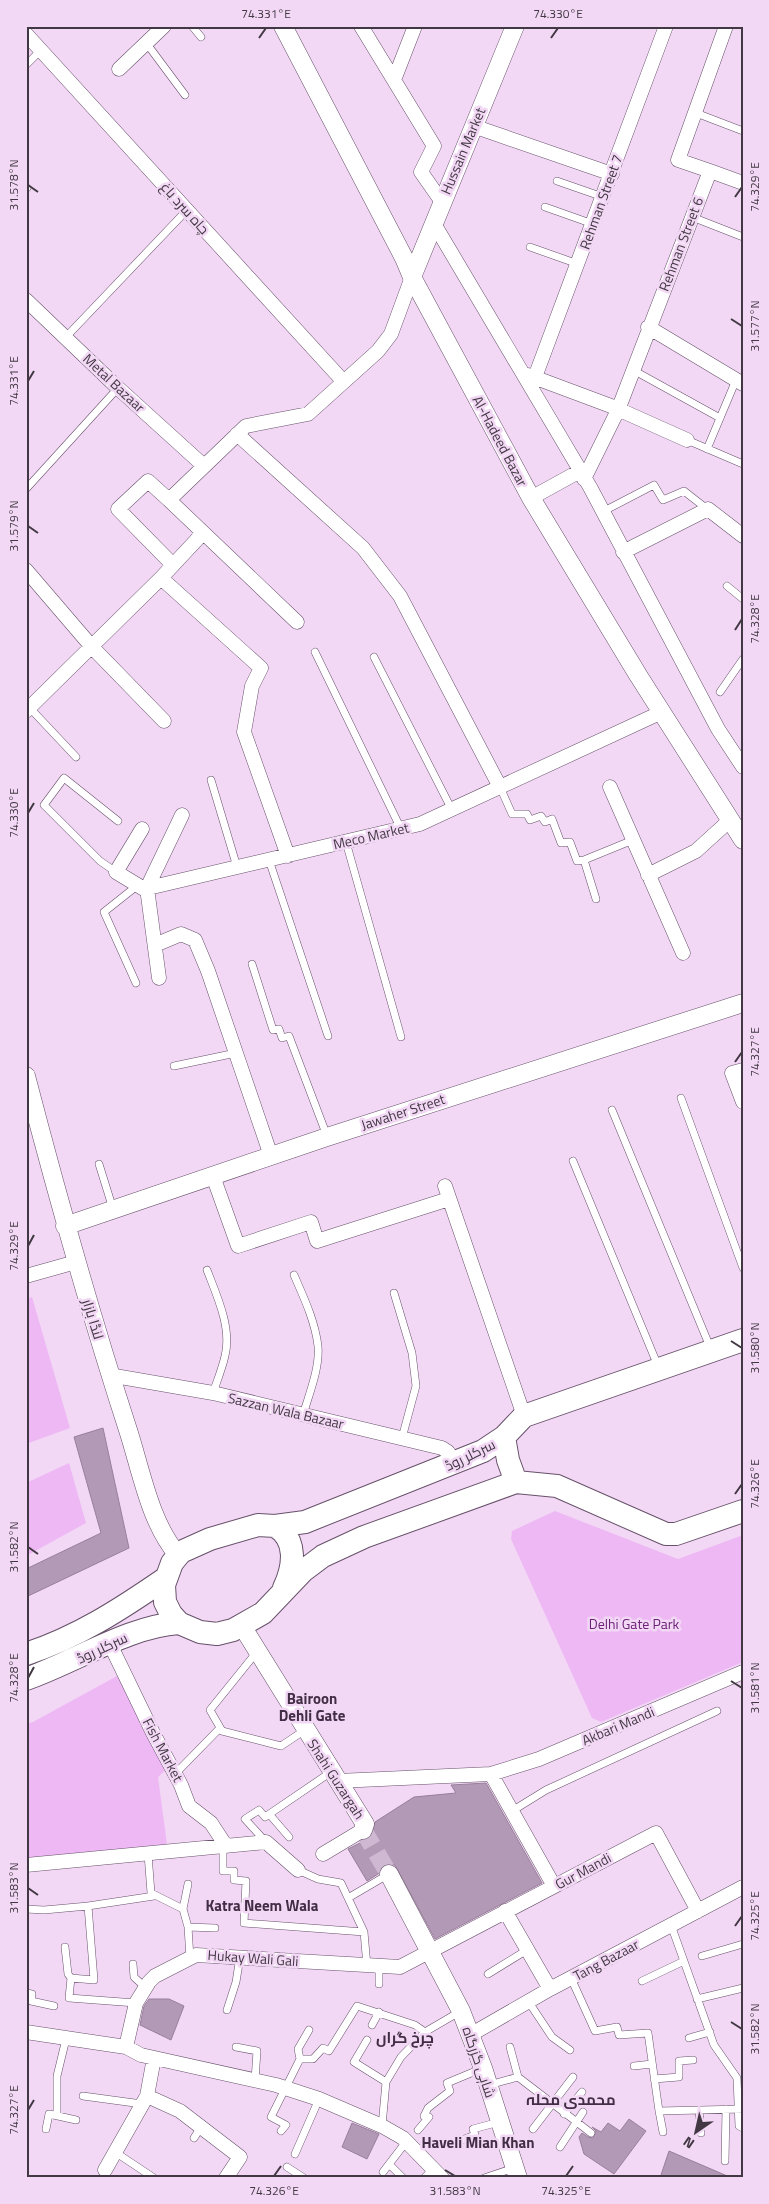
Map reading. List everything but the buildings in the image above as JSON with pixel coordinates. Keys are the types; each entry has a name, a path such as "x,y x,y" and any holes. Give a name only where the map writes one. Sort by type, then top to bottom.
{"main road":[{"name":"سرکلر روڈ","path":"179,1623 171,1614 165,1602 166,1578 178,1555 194,1545 238,1530 265,1524 275,1526 305,1522 483,1452 504,1437 524,1416 743,1340"},
{"path":"504,1437 508,1460 516,1482"},
{"path":"179,1623 193,1630 209,1634 225,1632 242,1626 263,1613 303,1571 323,1556 364,1537 516,1482 556,1486 666,1534 676,1534 743,1511"},
{"path":"275,1526 282,1531 290,1542 293,1556 290,1575 281,1593"},
{"name":"سرکلر روڈ","path":"26,1654 74,1636 102,1621 166,1578"},
{"name":"سرکلر روڈ","path":"26,1679 58,1668 146,1628 179,1623"}],"street":[{"path":"119,69 164,26"},
{"name":"Al-Hadeed Bazar","path":"283,26 404,258 412,277 531,498 729,821 743,840"},
{"path":"361,26 434,146 421,172 442,202"},
{"path":"394,80 415,26"},
{"name":"Hussain Market","path":"412,277 515,26"},
{"name":"Rehman Street 7","path":"535,377 666,26"},
{"path":"726,26 678,160 743,184"},
{"name":"چاہ سرد باغ","path":"26,34 343,381"},
{"path":"473,126 612,174"},
{"name":"Rehman Street 6","path":"582,475 618,410 648,327 710,171"},
{"path":"433,222 582,475 718,729 743,767"},
{"path":"169,500 246,426 308,414 378,351 391,334 412,277"},
{"name":"Metal Bazaar","path":"26,300 118,388 204,466"},
{"path":"648,327 740,382"},
{"path":"521,372 618,410 687,440"},
{"path":"237,434 363,548 400,596 500,787"},
{"path":"531,498 582,475"},
{"path":"173,565 118,509 148,481 297,622"},
{"path":"624,552 708,509 743,536"},
{"path":"28,708 161,578 203,533"},
{"path":"26,570 92,647 164,721"},
{"path":"161,578 261,668 252,686 244,732 288,856"},
{"name":"Meco Market","path":"143,887 237,868 420,824 662,712"},
{"path":"610,787 683,953"},
{"path":"159,978 155,945 143,887 182,815"},
{"path":"648,875 696,851 729,821"},
{"path":"142,829 116,872 143,887"},
{"path":"155,945 181,934 195,940 271,1156"},
{"name":"Jawaher Street","path":"66,1226 327,1137 743,1003"},
{"path":"743,1070 732,1073 743,1102"},
{"name":"لنڈا بازار","path":"26,1076 66,1226 109,1375 160,1530 178,1555"},
{"path":"214,1176 238,1246 311,1222 317,1241 449,1200"},
{"path":"445,1186 524,1416"},
{"path":"26,1276 76,1262"},
{"name":"Sazzan Wala Bazaar","path":"109,1375 213,1393 442,1448 448,1452 454,1464"},
{"name":"Shahi Guzargah","path":"242,1626 256,1653 365,1824 363,1830"},
{"name":"Fish Market","path":"110,1644 189,1806 211,1823 225,1847"},
{"name":"Akbari Mandi","path":"335,1776 491,1774 539,1759 743,1672"},
{"path":"491,1774 554,1886"},
{"path":"323,1854 363,1830"},
{"name":"Gur Mandi","path":"430,1950 656,1833 698,1911"},
{"path":"26,1865 266,1842 298,1870"},
{"path":"389,1874 430,1950"},
{"name":"Tang Bazaar","path":"470,2035 550,1989 743,1887"},
{"path":"505,1912 550,1989"},
{"name":"Hukay Wali Gali","path":"126,2047 136,2003 155,1976 196,1955 400,1967 430,1950"},
{"name":"شاہی گزرگاہ","path":"430,1950 461,2011 489,2085 499,2122 507,2174"},
{"path":"26,2032 126,2047 140,2055 255,2080 319,2099 382,2126 406,2142 433,2175"},
{"path":"105,2170 145,2100 154,2058"},
{"path":"145,2100 180,2111 198,2133 240,2157 226,2178"}],"lane":[{"path":"192,26 201,37"},
{"path":"147,44 185,95"},
{"path":"26,65 41,50"},
{"path":"696,113 743,131"},
{"path":"557,181 603,197"},
{"path":"545,207 593,224"},
{"path":"66,338 186,210"},
{"path":"692,217 743,237"},
{"path":"530,247 578,264"},
{"path":"633,370 720,418"},
{"path":"707,449 720,418 740,382"},
{"path":"26,489 118,388"},
{"path":"687,440 743,464"},
{"path":"602,512 654,485 663,500 684,491 708,509"},
{"path":"727,586 743,599"},
{"path":"315,652 401,829"},
{"path":"374,657 452,810"},
{"path":"720,692 743,659"},
{"path":"28,708 76,757"},
{"path":"116,872 100,861 44,805 64,778 118,821"},
{"path":"212,780 237,868"},
{"path":"500,787 512,814 527,814 530,820 541,816 545,822 552,819 562,843 570,842 576,861 584,860 633,840"},
{"path":"346,842 401,1037"},
{"path":"269,860 328,1036"},
{"path":"584,860 596,899"},
{"path":"136,983 104,912 143,887"},
{"path":"252,964 272,1030 279,1029 282,1038 290,1036 327,1137"},
{"path":"174,1066 236,1053"},
{"path":"681,1098 743,1268"},
{"path":"612,1110 711,1350"},
{"path":"573,1161 660,1369"},
{"path":"99,1164 113,1210"},
{"path":"207,1270 219,1300 227,1334 226,1355 213,1393"},
{"path":"294,1275 313,1321 318,1348 316,1368 303,1415"},
{"path":"394,1293 412,1354 416,1386 402,1438"},
{"path":"256,1653 210,1710 220,1728 222,1731 281,1746 305,1730"},
{"path":"512,1811 546,1790 717,1711"},
{"path":"175,1774 220,1728"},
{"path":"266,1842 245,1818 259,1810 265,1817 270,1815 335,1776"},
{"path":"270,1815 289,1837"},
{"path":"225,1847 223,1871 234,1871 234,1880 246,1881 244,1923 364,1932"},
{"path":"148,1854 151,1893 182,1909"},
{"path":"298,1870 318,1879 341,1883 364,1932 379,1984"},
{"path":"348,1898 389,1874"},
{"path":"188,1884 182,1909 188,1927 190,1959"},
{"path":"26,1909 44,1910 88,1906 154,1896"},
{"path":"71,1978 94,1980 88,1906"},
{"path":"670,1925 714,2045 740,2084 740,2126 743,2128"},
{"path":"188,1927 215,1928"},
{"path":"702,1956 743,1944"},
{"path":"65,1947 68,1974 71,1978 69,1998 136,2003"},
{"path":"488,1974 527,1950"},
{"path":"226,2010 236,1982 240,1957"},
{"path":"642,1980 684,1961"},
{"path":"133,1964 134,1977 146,1988"},
{"path":"571,1978 596,2031 617,2027 619,2035 648,2033 663,2132"},
{"path":"697,1999 743,1988"},
{"path":"26,1993 32,1994 31,2001 54,2006"},
{"path":"528,2001 552,2037 570,2050"},
{"path":"300,2059 313,2059 323,2048 329,2050 357,2006 414,2025 425,2032"},
{"path":"382,2126 386,2082 401,2057 425,2032 461,2011"},
{"path":"372,2025 379,2012"},
{"path":"548,2029 555,2025"},
{"path":"282,2131 286,2125 271,2117 300,2059 298,2049 309,2030"},
{"path":"689,2038 710,2032"},
{"path":"57,2116 58,2076 66,2039"},
{"path":"367,2040 354,2062 386,2082"},
{"path":"510,2047 518,2077 551,2105 591,2133"},
{"path":"236,2048 257,2051 255,2080"},
{"path":"654,2079 679,2077 679,2061 693,2060"},
{"path":"634,2066 652,2064"},
{"path":"418,2130 429,2117 424,2116 428,2108 450,2091 447,2083 483,2068"},
{"path":"489,2085 518,2077"},
{"path":"533,2130 573,2077"},
{"path":"564,2114 582,2092"},
{"path":"83,2096 145,2100"},
{"path":"295,2154 319,2099"},
{"path":"659,2111 740,2108"},
{"path":"725,2161 726,2109"},
{"path":"699,2110 701,2133"},
{"path":"560,2147 583,2112"},
{"path":"46,2129 49,2114 76,2120"},
{"path":"462,2140 476,2135 473,2129 499,2122"},
{"path":"382,2172 406,2142"},
{"path":"115,2152 154,2178"},
{"path":"390,2164 404,2178"},
{"path":"287,2167 304,2178"},
{"path":"484,2178 507,2174"}],"green space":[{"path":"32,1297 70,1428 26,1444 26,1300"},
{"path":"69,1463 86,1523 26,1556 26,1483"},
{"name":"Delhi Gate Park","path":"555,1511 678,1559 743,1535 743,1662 601,1722 592,1718 511,1539 512,1531"},
{"path":"117,1676 168,1768 158,1777 168,1852 26,1864 26,1724"}],"tunnel":[{"path":"363,1830 389,1874"}],"district":[{"name":"Bairoon Dehli Gate","path":"312,1708"},
{"name":"Katra Neem Wala","path":"262,1906"},
{"name":"چرخ گراں","path":"405,2038"},
{"name":"محمدی محلہ","path":"571,2100"},
{"name":"Haveli Mian Khan","path":"478,2143"}]}
